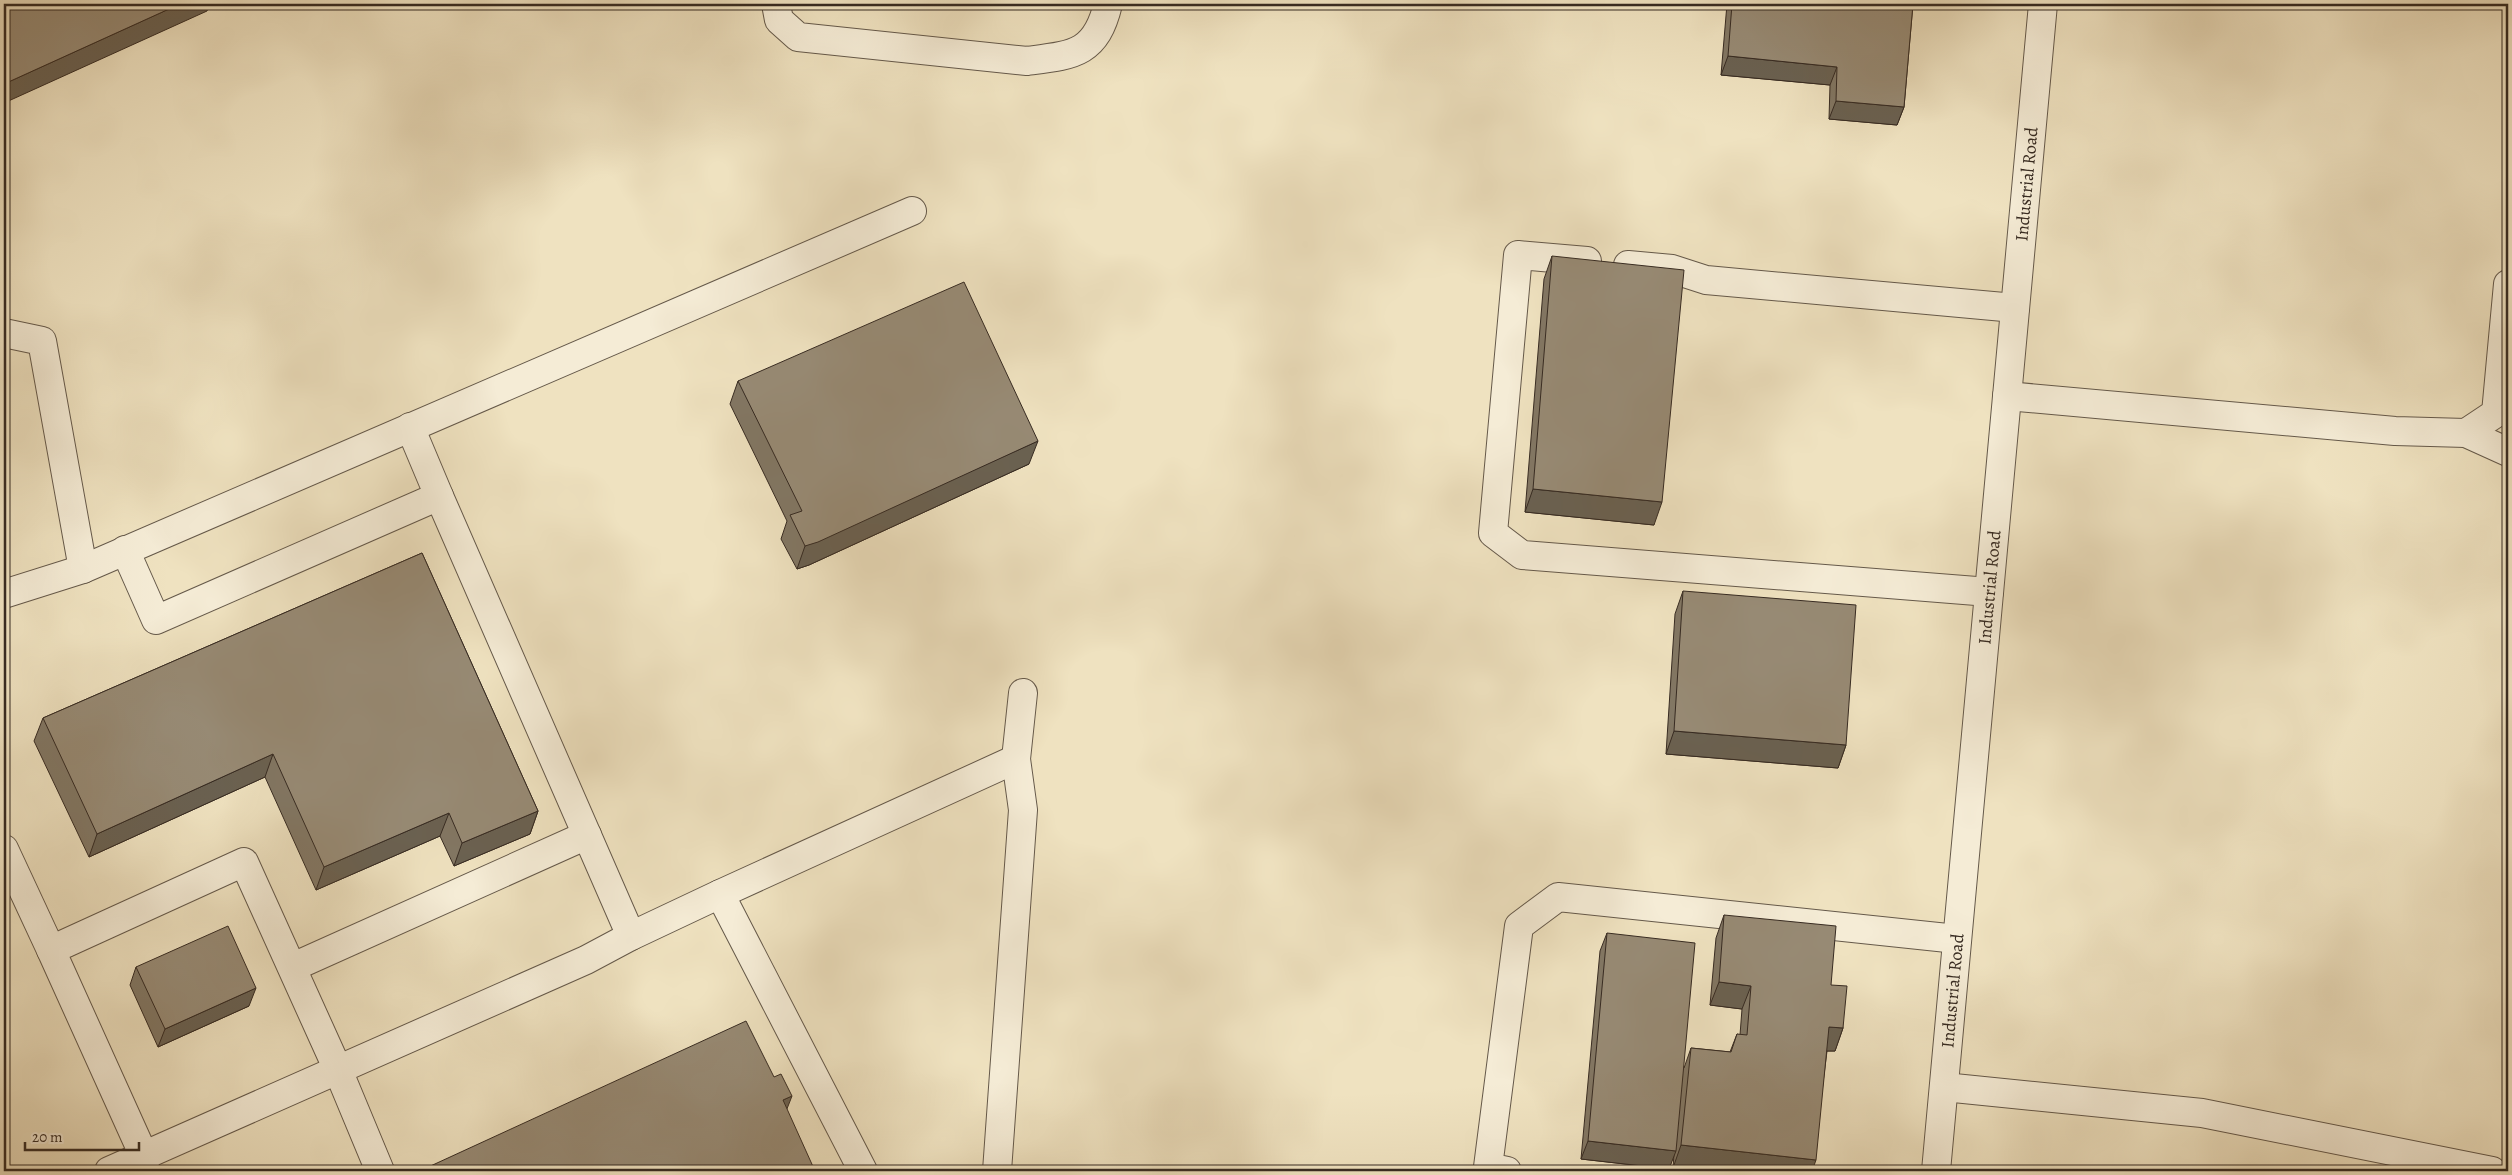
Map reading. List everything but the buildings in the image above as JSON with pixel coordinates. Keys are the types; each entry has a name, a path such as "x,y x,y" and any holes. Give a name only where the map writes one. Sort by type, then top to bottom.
{"street":[{"path":"776,4 779,20 798,36 1028,61 1062,56 1079,50 1096,36 1104,22 1108,4"},
{"name":"Industrial Road","path":"1936,1171 2043,4"},
{"path":"4,594 83,569 912,211"},
{"path":"1989,592 1522,556 1493,533 1518,255 1672,269 1706,280 2015,308"},
{"path":"2466,433 2496,413 2508,284"},
{"path":"4,333 42,341 83,569"},
{"path":"2007,396 2395,432 2466,433 2508,452"},
{"path":"410,427 631,936"},
{"path":"125,550 156,620 439,496"},
{"path":"997,1171 1023,810 1016,759 1023,693"},
{"path":"109,1171 144,1164 338,1070 586,960 631,936 720,894 1016,759"},
{"path":"293,968 587,835"},
{"path":"4,849 51,950 144,1164"},
{"path":"51,950 244,862 338,1070 380,1171"},
{"path":"720,894 863,1171"},
{"path":"1494,1170 1519,926 1558,897 1957,940"},
{"path":"1944,1087 2202,1113 2492,1171"}]}
